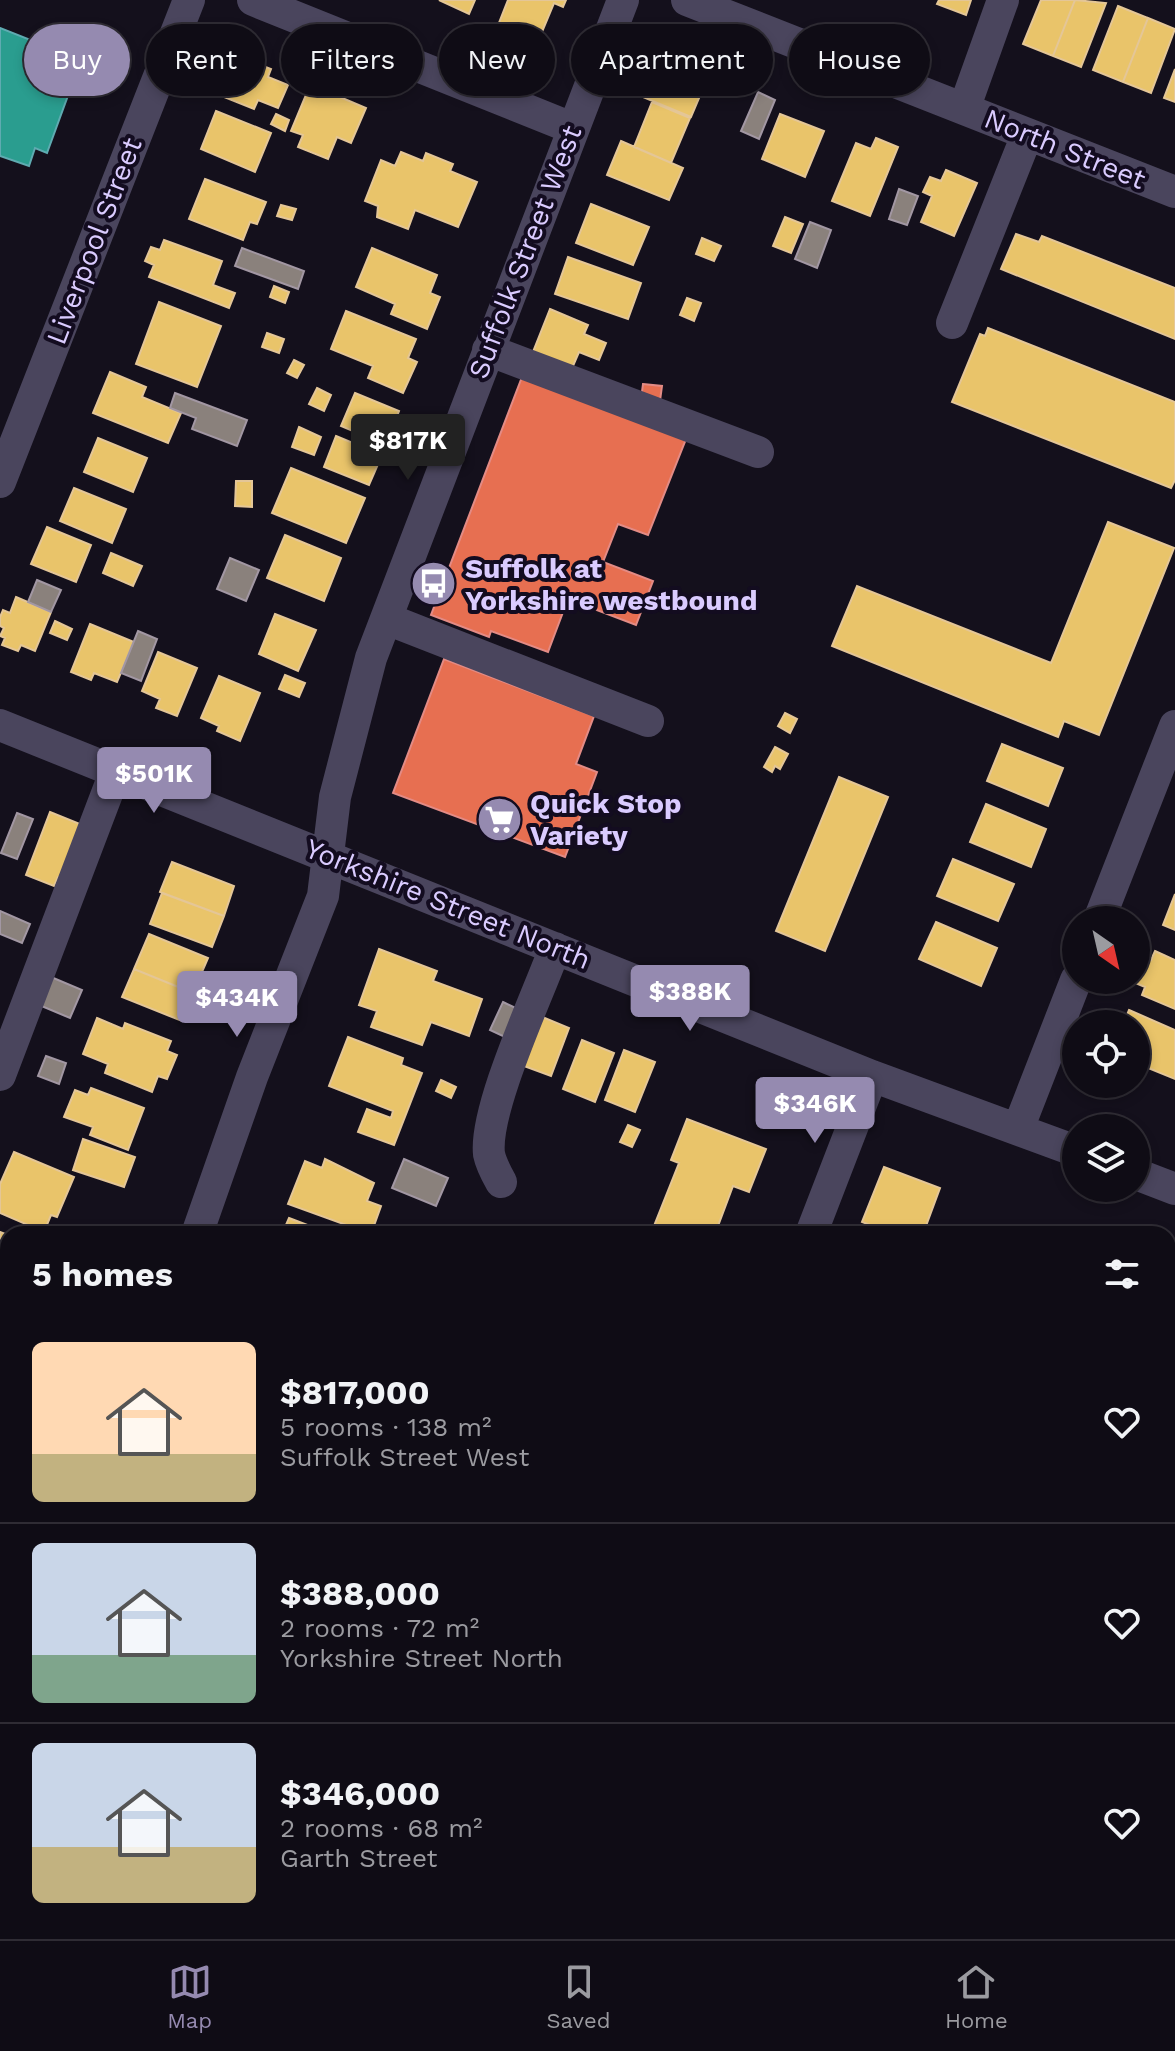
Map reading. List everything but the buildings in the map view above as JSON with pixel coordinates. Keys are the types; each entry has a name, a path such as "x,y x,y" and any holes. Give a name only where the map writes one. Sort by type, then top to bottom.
{"street":[{"name":"Liverpool Street","path":"0,482 189,0"},
{"path":"253,0 572,128"},
{"name":"Suffolk Street West","path":"200,1226 252,1077 323,896 335,797 371,658 623,0"},
{"name":"North Street","path":"687,0 1175,192"},
{"path":"964,109 1003,0"},
{"path":"952,323 1027,135"},
{"path":"488,350 758,452"},
{"path":"387,619 648,721"},
{"name":"Yorkshire Street North","path":"0,725 872,1076 1062,1146"},
{"path":"1104,906 1175,726"},
{"path":"0,1075 116,770"},
{"path":"501,1182 489,1153 490,1128 555,948"},
{"path":"1018,1129 1071,994"},
{"path":"814,1226 872,1076"},
{"path":"1150,1179 1175,1189"}],"place":[{"name":"Suffolk at Yorkshire westbound","path":"434,584"},
{"name":"Quick Stop Variety","path":"499,819"}]}
